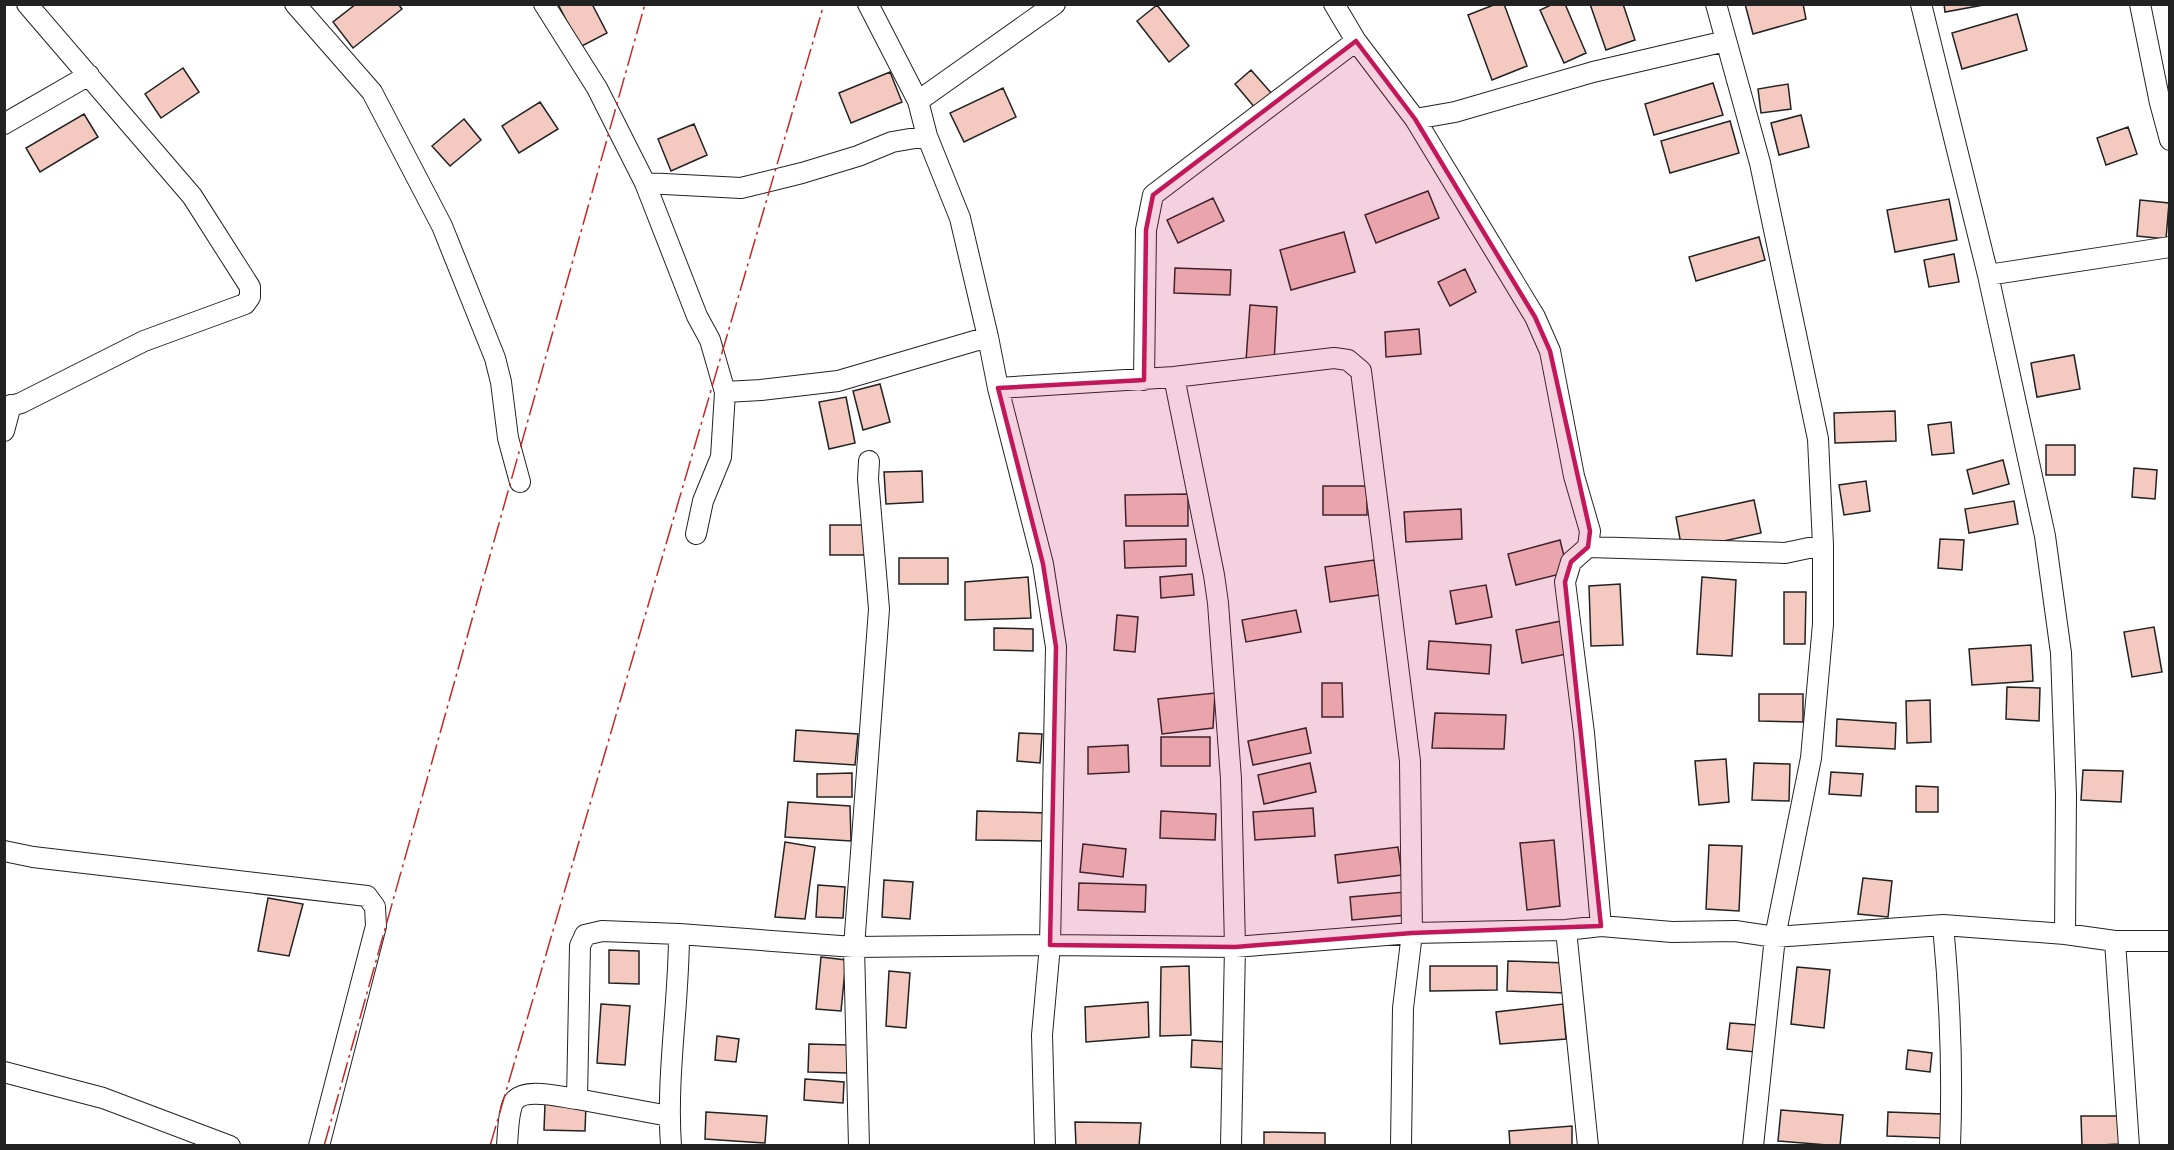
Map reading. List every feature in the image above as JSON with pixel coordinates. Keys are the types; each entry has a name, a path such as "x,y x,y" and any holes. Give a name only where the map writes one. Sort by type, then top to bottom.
{"street":[{"path":"4,431 8,406 144,341 245,304 250,297 250,287 192,196 27,4"},
{"path":"295,4 372,92 442,226 495,358 501,382 508,438 520,482"},
{"path":"544,4 597,88 645,183 697,316 710,340 725,392 721,457 703,501 696,534"},
{"path":"868,4 918,101 927,136 960,218 998,388 1043,564 1056,647 1050,945 1042,1035 1045,1146"},
{"path":"918,101 1055,4"},
{"path":"1334,4 1356,41 1414,119 1535,317 1550,351 1574,476 1590,531 1588,547 1571,562 1565,582 1584,734 1601,926"},
{"path":"1716,4 1760,163 1818,439 1823,544 1823,624 1811,758 1775,937 1753,1146"},
{"path":"1921,4 1988,274 2045,536 2061,653 2066,795 2065,934"},
{"path":"2140,4 2169,140"},
{"path":"1144,380 1146,230 1153,195 1356,41"},
{"path":"1414,119 1455,112 1593,72 1726,41"},
{"path":"4,124 89,75"},
{"path":"645,183 741,188 858,156 892,142 927,136"},
{"path":"1988,274 2169,248"},
{"path":"725,392 838,381 988,337"},
{"path":"998,388 1144,380 1334,357 1348,360 1361,370 1410,761 1412,933 1403,1008 1401,1146"},
{"path":"1174,377 1218,603 1231,779 1235,947 1232,1146"},
{"path":"859,1146 855,947 879,609 868,479 869,461"},
{"path":"1588,547 1785,553 1823,544"},
{"path":"4,851 33,857 367,896 375,907 376,926 319,1146"},
{"path":"1943,925 1950,1003 1952,1100 1950,1146"},
{"path":"577,1099 580,946 585,935 602,931 679,934 855,947 1050,945 1235,947 1412,933 1566,930 1601,926 1672,932 1735,931 1775,937 1943,925 2065,934 2115,941 2169,940"},
{"path":"1566,930 1588,1146"},
{"path":"671,1146 669,1116 679,971 679,934"},
{"path":"2115,941 2128,1146"},
{"path":"4,1072 103,1098 230,1146"},
{"path":"507,1146 512,1104 518,1097 527,1093 577,1099 669,1116"}],"highlighted area":[{"path":"1356,41 1415,119 1535,317 1550,351 1590,531 1588,547 1571,562 1565,582 1601,926 1412,933 1235,947 1050,945 1056,647 1043,564 998,388 1144,380 1146,230 1153,195"}],"building":[{"path":"356,4 398,4 402,9 353,48 333,22"},
{"path":"558,4 592,4 607,33 580,47"},
{"path":"1496,4 1504,4 1527,66 1492,80 1468,15"},
{"path":"1553,4 1565,4 1586,53 1564,63 1540,10"},
{"path":"1590,4 1623,4 1635,40 1606,50"},
{"path":"1745,4 1803,4 1806,19 1753,34"},
{"path":"1944,4 1989,4 1945,12"},
{"path":"1157,5 1189,46 1169,62 1137,21"},
{"path":"2017,14 2027,50 1962,69 1952,33"},
{"path":"183,68 199,92 161,118 145,94"},
{"path":"1251,70 1273,95 1256,109 1235,84"},
{"path":"890,72 902,102 851,123 839,93"},
{"path":"1713,83 1723,115 1654,135 1645,104"},
{"path":"1788,84 1791,109 1761,113 1758,89"},
{"path":"1003,88 1016,117 964,142 950,113"},
{"path":"540,102 558,129 519,153 502,126"},
{"path":"84,114 98,137 40,172 26,148"},
{"path":"1801,115 1809,147 1779,155 1771,123"},
{"path":"464,119 481,140 450,166 432,146"},
{"path":"1730,121 1739,153 1670,173 1661,141"},
{"path":"694,124 707,155 671,171 658,139"},
{"path":"2128,127 2137,154 2106,165 2097,138"},
{"path":"1428,191 1439,218 1376,243 1365,215"},
{"path":"1213,198 1224,221 1178,243 1167,220"},
{"path":"1949,199 1957,240 1895,252 1887,210"},
{"path":"2140,200 2169,203 2166,239 2137,236"},
{"path":"1344,232 1355,272 1291,290 1280,250"},
{"path":"1759,237 1765,260 1696,281 1689,257"},
{"path":"1954,254 1959,282 1929,287 1924,260"},
{"path":"1175,268 1231,270 1230,295 1174,293"},
{"path":"1465,269 1476,292 1450,306 1438,282"},
{"path":"1250,305 1277,307 1274,363 1246,361"},
{"path":"1419,329 1421,354 1386,357 1385,332"},
{"path":"2074,355 2080,389 2037,397 2031,363"},
{"path":"880,384 890,422 863,430 853,391"},
{"path":"846,397 855,443 829,449 819,402"},
{"path":"1895,411 1896,441 1835,443 1834,413"},
{"path":"1951,422 1954,453 1932,455 1928,425"},
{"path":"2046,445 2075,445 2075,475 2046,475"},
{"path":"2003,460 2009,484 1973,494 1967,470"},
{"path":"2134,468 2157,470 2155,499 2132,497"},
{"path":"922,471 923,502 886,504 884,472"},
{"path":"1866,481 1870,511 1844,515 1839,485"},
{"path":"1323,486 1367,486 1367,515 1323,515"},
{"path":"1188,494 1188,526 1126,526 1125,495"},
{"path":"1754,500 1761,533 1682,550 1676,517"},
{"path":"2014,501 2018,524 1969,533 1965,509"},
{"path":"1461,509 1462,539 1406,542 1404,512"},
{"path":"830,525 867,525 867,555 830,555"},
{"path":"1186,539 1186,566 1125,568 1124,541"},
{"path":"1940,539 1964,540 1962,570 1938,568"},
{"path":"1560,540 1568,572 1516,585 1508,554"},
{"path":"899,558 948,558 948,584 899,584"},
{"path":"1374,560 1379,595 1330,602 1325,567"},
{"path":"1192,574 1194,595 1161,598 1160,577"},
{"path":"1028,577 1031,618 965,620 965,582"},
{"path":"1702,577 1736,580 1732,656 1697,654"},
{"path":"1620,584 1623,645 1591,646 1589,586"},
{"path":"1486,585 1492,617 1456,624 1450,591"},
{"path":"1784,592 1806,592 1805,644 1784,644"},
{"path":"1296,610 1301,632 1246,642 1242,620"},
{"path":"1117,615 1138,617 1135,652 1114,650"},
{"path":"1561,621 1567,654 1522,663 1516,630"},
{"path":"2154,627 2162,672 2132,677 2124,632"},
{"path":"994,628 1033,629 1033,651 994,650"},
{"path":"1429,641 1491,645 1489,674 1427,669"},
{"path":"2031,645 2033,681 1972,685 1969,649"},
{"path":"1322,683 1342,683 1343,717 1322,717"},
{"path":"2007,687 2040,688 2039,721 2006,719"},
{"path":"1215,693 1213,728 1162,734 1158,699"},
{"path":"1759,694 1803,694 1803,722 1759,721"},
{"path":"1930,700 1931,742 1907,743 1906,701"},
{"path":"1435,713 1506,715 1504,749 1432,748"},
{"path":"1837,719 1896,723 1895,749 1836,746"},
{"path":"1306,728 1311,753 1253,765 1248,741"},
{"path":"796,730 858,734 855,765 794,761"},
{"path":"1019,733 1042,734 1040,763 1017,761"},
{"path":"1161,737 1210,737 1210,766 1161,766"},
{"path":"1128,745 1129,772 1088,774 1088,747"},
{"path":"1726,759 1729,802 1699,805 1695,761"},
{"path":"1310,763 1316,792 1264,804 1258,775"},
{"path":"1754,763 1790,764 1789,801 1752,800"},
{"path":"2083,770 2123,771 2121,802 2081,800"},
{"path":"1831,772 1863,774 1861,796 1829,794"},
{"path":"852,773 852,797 817,797 817,774"},
{"path":"1916,786 1938,787 1938,812 1916,812"},
{"path":"788,802 850,806 851,841 785,837"},
{"path":"1313,808 1315,836 1255,840 1253,812"},
{"path":"977,811 1047,813 1046,841 976,840"},
{"path":"1161,811 1216,814 1215,840 1160,838"},
{"path":"1554,840 1560,906 1527,910 1520,843"},
{"path":"785,842 815,847 805,919 775,917"},
{"path":"1083,844 1126,849 1123,877 1080,872"},
{"path":"1709,845 1742,846 1739,911 1706,909"},
{"path":"1398,847 1402,875 1338,883 1335,855"},
{"path":"1863,878 1892,881 1888,917 1858,914"},
{"path":"884,880 913,882 910,919 882,917"},
{"path":"1079,883 1146,885 1145,912 1078,910"},
{"path":"818,885 845,887 843,918 816,917"},
{"path":"1405,892 1407,915 1352,920 1350,897"},
{"path":"268,898 303,904 289,956 258,951"},
{"path":"609,950 639,951 639,984 609,983"},
{"path":"821,957 846,960 841,1011 816,1009"},
{"path":"1508,961 1567,963 1566,993 1507,991"},
{"path":"1189,966 1191,1035 1160,1036 1161,967"},
{"path":"1430,966 1497,966 1497,990 1430,991"},
{"path":"1797,967 1830,970 1824,1028 1791,1024"},
{"path":"889,971 910,973 906,1028 886,1026"},
{"path":"1148,1002 1149,1037 1086,1042 1085,1007"},
{"path":"601,1004 630,1006 625,1065 597,1063"},
{"path":"1563,1004 1566,1039 1500,1044 1496,1012"},
{"path":"1730,1023 1757,1025 1755,1052 1727,1049"},
{"path":"717,1036 739,1039 736,1062 715,1060"},
{"path":"1192,1040 1226,1042 1225,1069 1191,1067"},
{"path":"809,1044 849,1045 848,1073 808,1072"},
{"path":"1908,1050 1932,1053 1930,1072 1906,1069"},
{"path":"805,1079 844,1082 843,1103 804,1100"},
{"path":"545,1104 586,1105 585,1131 544,1130"},
{"path":"1781,1110 1843,1115 1840,1146 1778,1141"},
{"path":"706,1112 767,1116 765,1143 705,1139"},
{"path":"1888,1112 1943,1114 1942,1138 1887,1136"},
{"path":"2081,1116 2119,1116 2119,1144 2082,1146"},
{"path":"1075,1122 1141,1123 1139,1146 1076,1146"},
{"path":"1572,1126 1572,1146 1510,1146 1509,1131"},
{"path":"1264,1132 1325,1133 1325,1146 1264,1146"}],"power":[{"path":"324,1146 645,4"},
{"path":"490,1146 824,4"}]}
